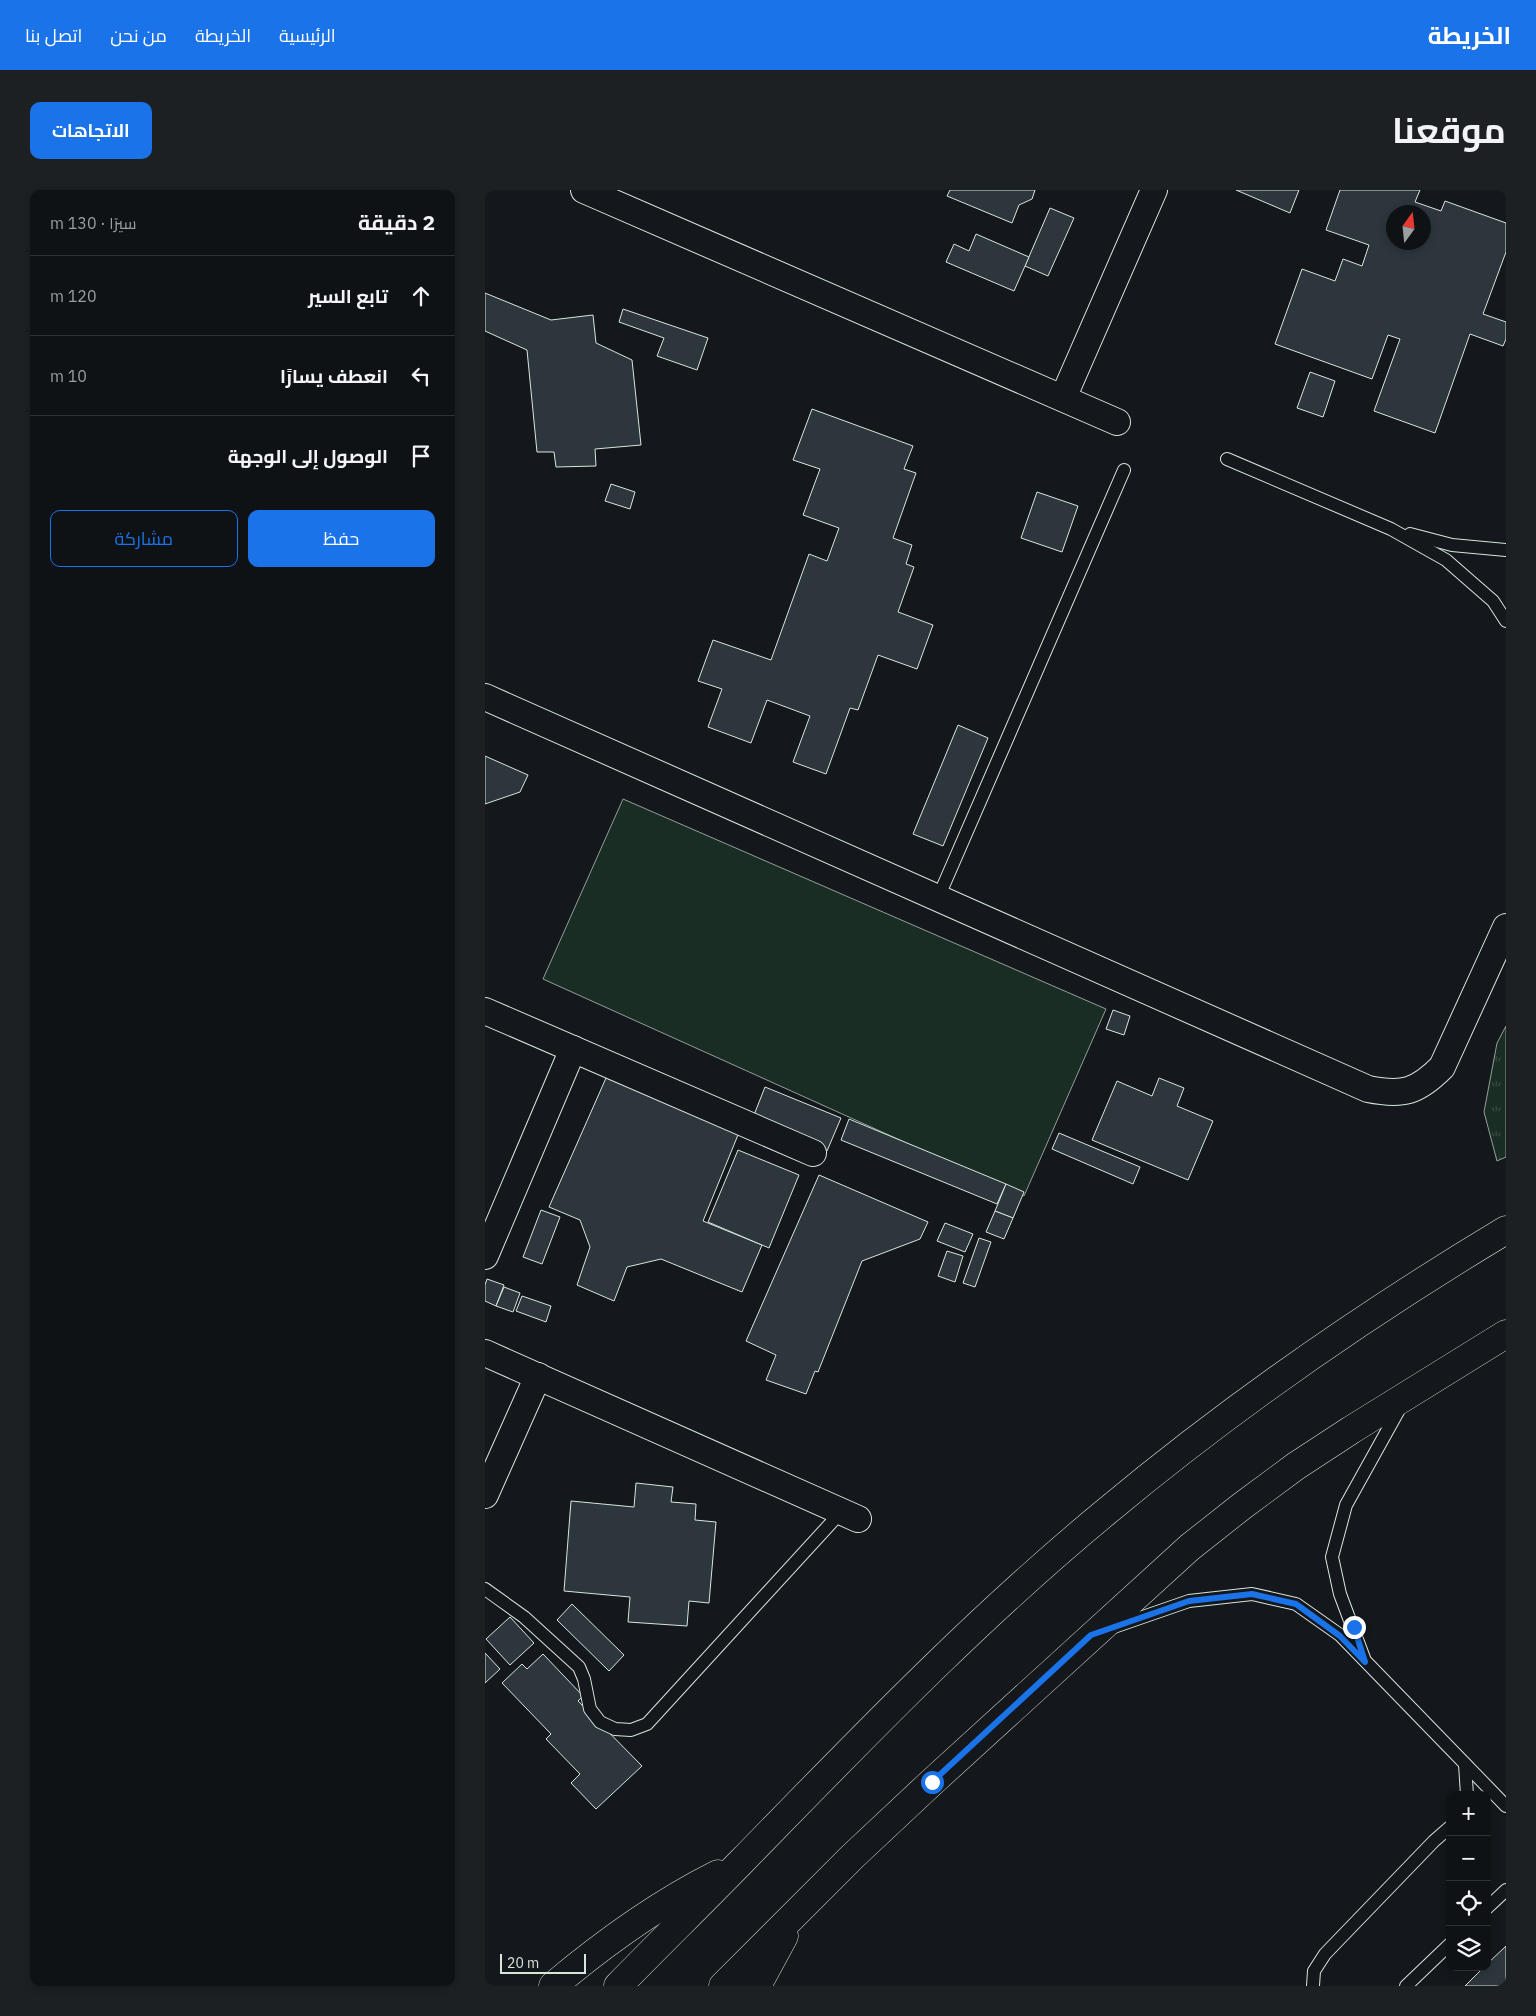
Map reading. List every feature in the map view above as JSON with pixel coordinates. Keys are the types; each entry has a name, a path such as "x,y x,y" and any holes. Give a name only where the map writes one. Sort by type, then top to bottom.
{"main road":[{"path":"618,1986 903,1698 1030,1578 1106,1512 1207,1432 1327,1344 1427,1278 1506,1230"},
{"path":"723,1986 853,1856 1091,1635 1190,1547 1296,1466 1407,1394 1506,1334"},
{"path":"553,1986 622,1931 660,1906 742,1862"},
{"path":"757,1986 795,1915"}],"street":[{"path":"584,190 1117,422"},
{"path":"1063,398 1155,190"},
{"path":"485,697 1368,1089 1389,1093 1409,1091 1428,1082 1442,1067 1506,927"},
{"path":"485,1011 813,1153"},
{"path":"485,1256 573,1049"},
{"path":"485,1353 850,1515"},
{"path":"485,1495 539,1376"}],"lane":[{"path":"1227,460 1391,530 1446,560 1493,601 1506,620"},
{"path":"938,898 1124,470"},
{"path":"1391,530 1452,545 1506,550"},
{"path":"1365,1662 1354,1627 1340,1594 1332,1557 1346,1505 1407,1394"},
{"path":"485,1589 524,1617 579,1667 584,1679 590,1709 600,1722 615,1729 631,1730 647,1724 850,1515"},
{"path":"1091,1635 1189,1601 1252,1594 1296,1604 1340,1636 1506,1806"},
{"path":"1465,1764 1467,1791"},
{"path":"1313,1986 1314,1971 1325,1954 1433,1841 1446,1830"},
{"path":"1491,1904 1506,1890"},
{"path":"1406,1986 1446,1948"}],"green space":[{"path":"623,799 1106,1009 1024,1196 543,979"},
{"path":"1506,1026 1506,1157 1497,1161 1484,1112 1497,1043"}],"building":[{"path":"950,190 1035,190 1032,199 1019,205 1012,223 947,196"},
{"path":"1236,190 1299,190 1290,213"},
{"path":"1340,190 1420,190 1415,202 1424,205 1386,205 1386,250 1431,250 1431,208 1441,211 1445,201 1506,223 1506,252 1483,314 1506,322 1506,339 1503,346 1470,334 1435,433 1374,411 1400,339 1388,335 1372,379 1275,344 1302,269 1335,281 1343,259 1362,266 1369,245 1326,230"},
{"path":"1050,208 1074,218 1048,276 1025,266"},
{"path":"976,234 1029,257 1014,291 946,262 954,244 969,251"},
{"path":"485,293 551,320 593,315 596,343 632,360 641,445 595,449 596,466 556,467 554,452 537,452 527,350 485,331"},
{"path":"623,309 708,338 697,370 657,356 664,338 619,322"},
{"path":"1310,372 1335,381 1323,417 1297,408"},
{"path":"812,409 913,446 904,469 916,473 893,538 912,545 906,564 914,567 898,612 933,625 917,669 878,655 858,710 850,708 826,774 793,762 810,716 767,700 751,743 708,727 722,689 698,681 713,640 771,660 809,554 827,561 839,528 803,515 820,469 793,460"},
{"path":"611,484 635,492 630,509 605,501"},
{"path":"1037,492 1078,506 1062,552 1021,538"},
{"path":"958,725 988,738 943,846 913,834"},
{"path":"485,756 528,775 520,792 485,804"},
{"path":"1113,1010 1130,1016 1124,1035 1106,1029"},
{"path":"606,1078 740,1130 703,1221 762,1245 742,1292 661,1259 627,1267 614,1301 577,1285 590,1247 580,1220 549,1207"},
{"path":"1159,1078 1184,1088 1177,1106 1213,1121 1188,1180 1092,1140 1117,1081 1152,1096"},
{"path":"765,1087 841,1118 827,1151 752,1120"},
{"path":"849,1119 1006,1184 997,1204 841,1140"},
{"path":"1059,1133 1140,1167 1133,1184 1052,1149"},
{"path":"738,1150 799,1175 769,1248 708,1222"},
{"path":"819,1175 928,1222 920,1239 862,1261 818,1372 815,1371 806,1394 766,1380 776,1355 746,1341"},
{"path":"1006,1184 1024,1192 1013,1218 995,1211"},
{"path":"541,1210 560,1217 542,1264 523,1257"},
{"path":"995,1211 1013,1218 1004,1239 986,1232"},
{"path":"945,1223 973,1234 965,1252 937,1241"},
{"path":"979,1238 991,1242 975,1287 963,1283"},
{"path":"947,1251 963,1256 955,1282 938,1276"},
{"path":"487,1279 504,1285 496,1306 485,1301"},
{"path":"504,1287 520,1293 513,1312 496,1306"},
{"path":"522,1296 551,1306 546,1322 516,1311"},
{"path":"636,1483 673,1487 671,1502 696,1504 695,1520 716,1522 709,1603 689,1601 687,1626 628,1622 630,1597 564,1591 571,1501 634,1507"},
{"path":"572,1604 624,1655 609,1671 557,1620"},
{"path":"510,1617 534,1643 510,1665 486,1639"},
{"path":"485,1653 500,1669 485,1683"},
{"path":"543,1654 583,1696 578,1701 642,1766 596,1809 571,1783 580,1774 546,1739 551,1734 502,1683 522,1664 527,1669"},
{"path":"1506,1946 1506,1986 1465,1986 1480,1971 1491,1971 1491,1960"}],"route":[{"path":"932,1782 1091,1635 1189,1601 1252,1594 1296,1604 1340,1636 1365,1662 1354,1627"}]}
